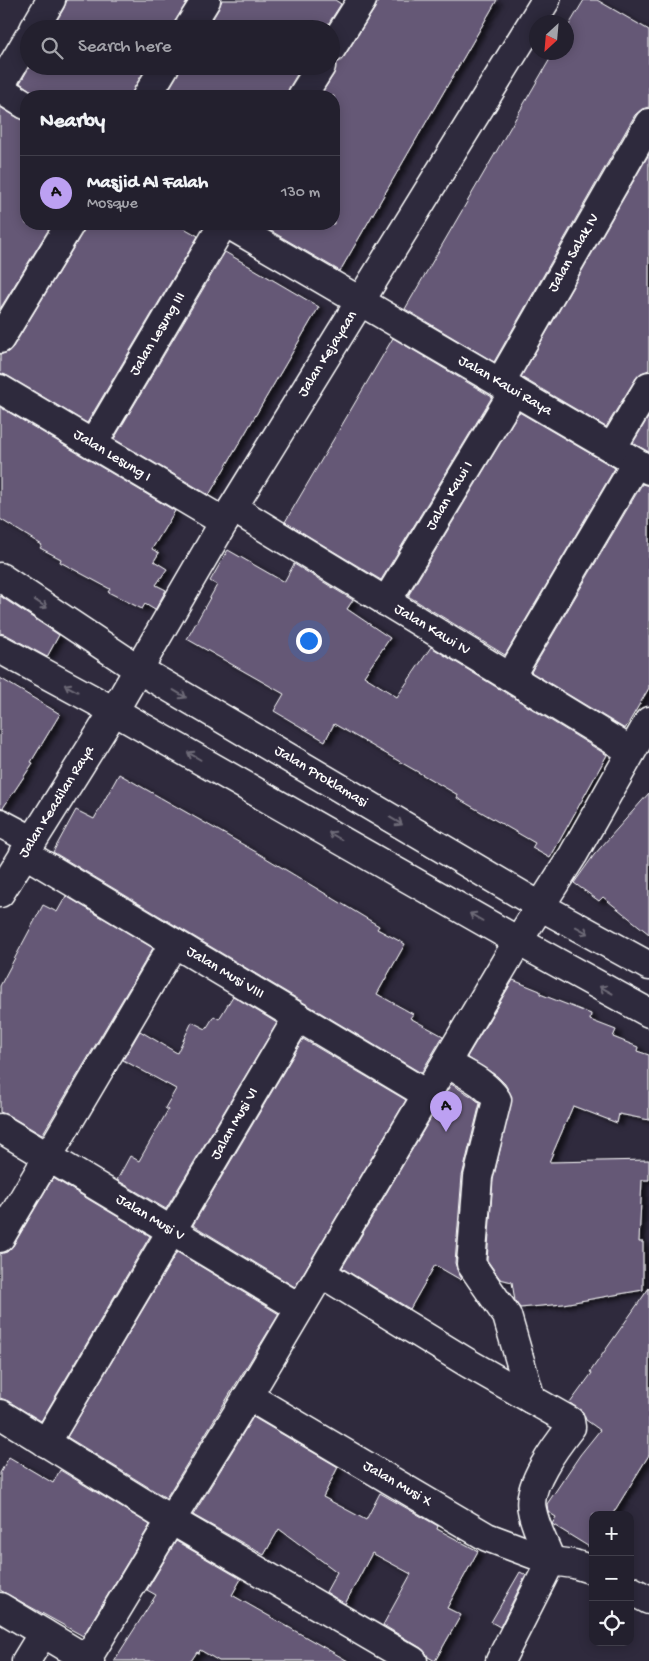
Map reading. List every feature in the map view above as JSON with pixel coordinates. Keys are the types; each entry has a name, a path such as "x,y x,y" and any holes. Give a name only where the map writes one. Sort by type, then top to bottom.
{"street":[{"path":"39,20 50,0"},
{"path":"194,20 206,0"},
{"path":"340,35 362,0"},
{"name":"Jalan Kejayaan","path":"114,710 228,515 546,0"},
{"path":"20,53 0,87 20,100"},
{"path":"151,90 160,75"},
{"path":"306,90 315,75"},
{"name":"Jalan Salak IV","path":"507,387 640,161 649,123"},
{"path":"0,339 66,230"},
{"name":"Jalan Lesung III","path":"93,444 219,230"},
{"name":"Jalan Kawi Raya","path":"238,230 643,466"},
{"path":"612,448 649,386"},
{"name":"Jalan Kawi I","path":"386,602 507,387"},
{"name":"Jalan Lesung I","path":"0,389 93,444 228,515"},
{"path":"510,677 643,466"},
{"name":"Jalan Kawi IV","path":"228,515 386,602 631,751"},
{"name":"Jalan Proklamasi","path":"0,577 138,669 540,906 649,966"},
{"path":"0,649 114,710 518,941 649,1013"},
{"name":"Jalan Keadilan Raya","path":"0,893 114,710"},
{"path":"0,1607 88,1660 171,1520 248,1396 518,941 573,855 649,721"},
{"name":"Jalan Musi VIII","path":"0,823 28,847 174,943 426,1094"},
{"path":"0,1238 174,943"},
{"name":"Jalan Musi VI","path":"46,1443 298,1017"},
{"path":"446,1063 483,1085 492,1092 497,1100 478,1177 470,1264 507,1316 531,1399"},
{"name":"Jalan Musi V","path":"0,1128 300,1308"},
{"path":"321,1273 468,1363 570,1421 571,1428 551,1452 531,1494 531,1510 551,1561 500,1661"},
{"name":"Jalan Musi X","path":"248,1396 488,1537 551,1561 574,1564 589,1569"},
{"path":"0,1414 171,1520 413,1661"},
{"path":"634,1592 649,1600"},
{"path":"26,1661 43,1633"}],"building":[{"path":"67,0 188,0 176,20 57,20"},
{"path":"222,0 335,0 341,4 331,20 212,20"},
{"path":"378,0 497,0 340,271 269,230 340,230 340,90 324,90 333,75 340,75 340,60 344,57 375,8"},
{"path":"584,0 597,0 649,30 649,107 642,109 635,115 494,362 405,309 549,60 574,60 574,17"},
{"path":"25,75 142,75 133,90 30,90 20,83"},
{"path":"177,75 297,75 288,90 169,90"},
{"path":"0,107 20,119 20,230 48,230 0,309"},
{"path":"649,154 649,370 641,373 636,378 606,427 521,377"},
{"path":"84,230 188,230 198,236 87,423 0,373 0,355 8,352 13,347"},
{"path":"225,252 319,307 209,495 114,439"},
{"path":"393,338 492,397 381,580 285,522"},
{"path":"0,407 175,511 152,549 159,553 154,561 167,569 156,585 166,590 155,610 145,604 142,609 108,592 110,589 60,562 61,559 40,548 42,545 0,519"},
{"path":"519,412 615,468 505,655 408,596"},
{"path":"649,416 649,452 633,443"},
{"path":"642,484 649,486 649,688 625,729 531,672"},
{"path":"228,550 284,582 294,564 353,600 347,609 390,638 364,676 397,697 431,647 607,755 550,858 532,848 535,843 457,798 458,795 334,724 325,741 274,711 284,694 187,639 217,585 210,581"},
{"path":"0,596 59,635 47,657 0,633"},
{"path":"0,678 60,714 31,762 33,763 3,808 0,807"},
{"path":"119,774 256,852 379,926 377,929 405,944 377,994 413,1014 410,1018 443,1036 421,1073 53,852 76,810 94,819"},
{"path":"649,793 649,934 603,897 599,901 574,883 594,855"},
{"path":"66,896 153,948 42,1135 0,1112 0,986 43,905 57,912"},
{"path":"513,980 540,991 540,994 591,1014 590,1020 616,1030 613,1037 638,1047 637,1051 649,1055 649,1120 619,1114 617,1123 573,1106 549,1162 649,1160 649,1180 642,1180 639,1242 643,1242 643,1290 563,1304 520,1308 515,1301 512,1282 500,1279 487,1260 493,1180 512,1097 505,1084 497,1076 467,1057"},
{"path":"233,996 277,1023 166,1209 117,1180 130,1156 139,1161 168,1110 165,1108 176,1089 123,1060 140,1031 177,1053 192,1022 206,1029 214,1016 219,1019"},
{"path":"303,1039 406,1100 295,1287 193,1225"},
{"path":"451,1084 480,1103 462,1176 455,1263 462,1279 435,1265 410,1309 342,1268"},
{"path":"53,1178 150,1236 41,1421 0,1398 0,1254 7,1252 13,1246"},
{"path":"177,1252 279,1314 166,1498 67,1437"},
{"path":"649,1288 649,1455 614,1511 589,1511 589,1547 552,1524 556,1517 548,1512 547,1504 580,1455 600,1430 586,1420 583,1412 570,1403 592,1373 590,1372"},
{"path":"253,1417 338,1467 323,1497 366,1520 380,1493 438,1526 437,1529 478,1551 447,1608 461,1615 435,1661 428,1657 421,1648 383,1625 411,1574 372,1553 345,1604 326,1592 337,1572 279,1529 264,1555 193,1515"},
{"path":"9,1457 53,1483 60,1470 150,1525 83,1636 0,1590 0,1473"},
{"path":"176,1541 241,1579 232,1595 348,1661 219,1661 200,1650 191,1661 114,1661 156,1595 147,1590"},
{"path":"520,1572 526,1575 500,1627 491,1622"}],"place":[{"name":"Masjid Al Falah","path":"446,1132"}]}
